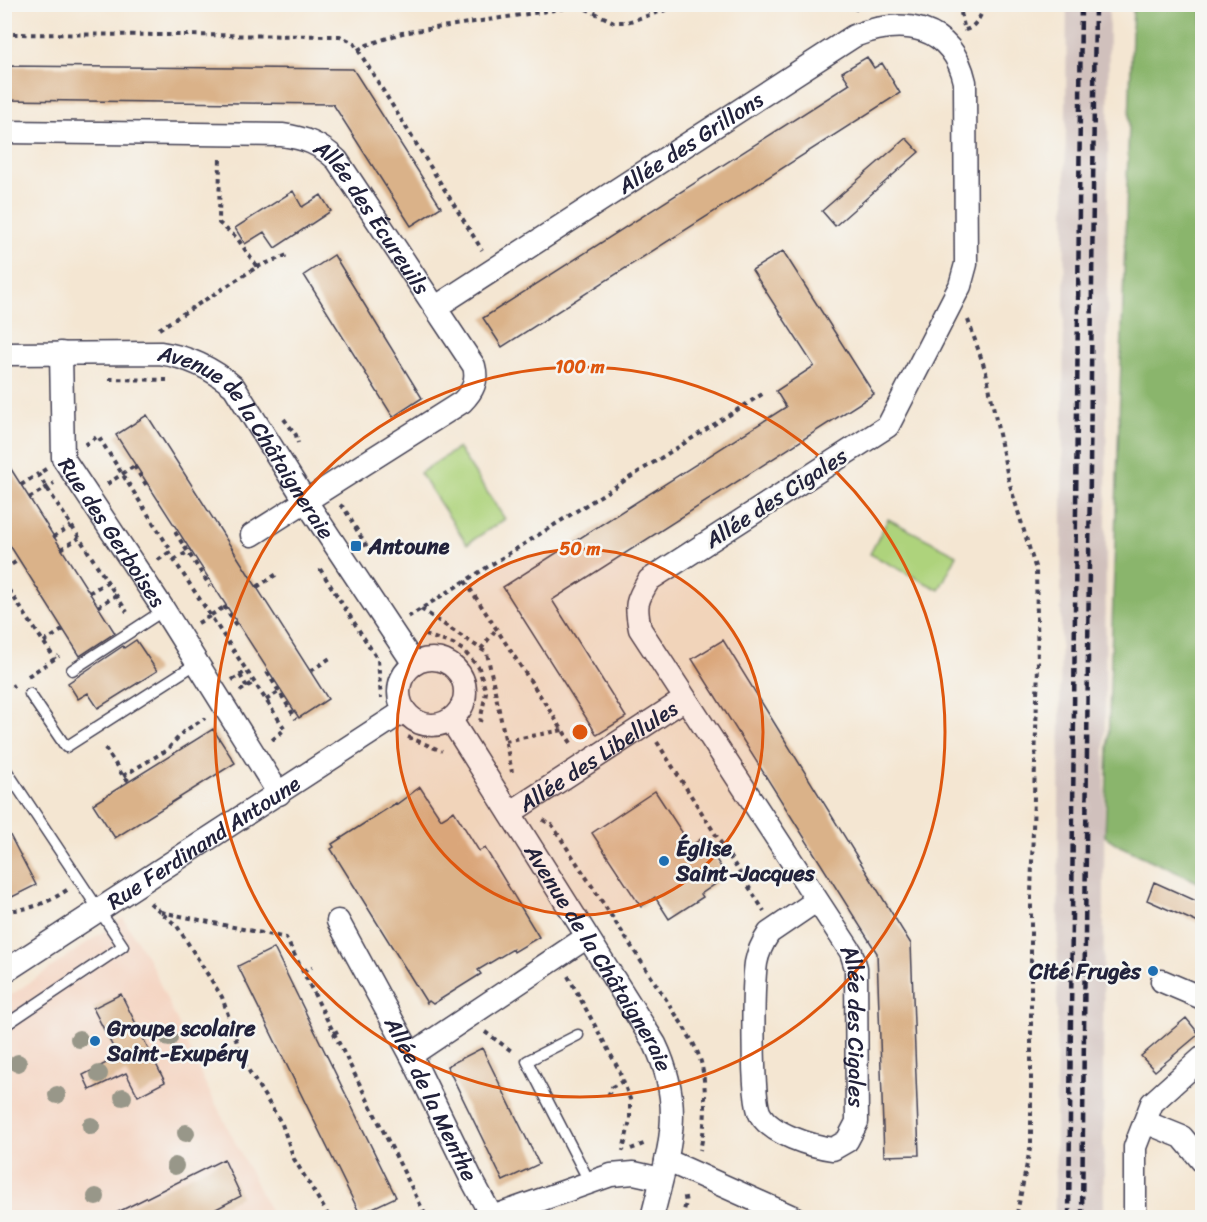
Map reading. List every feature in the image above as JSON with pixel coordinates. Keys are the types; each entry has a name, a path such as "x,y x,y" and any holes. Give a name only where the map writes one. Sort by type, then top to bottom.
{"street":[{"name":"Allée des Grillons","path":"436,307 854,36 872,29 906,27 925,31 943,41 954,51"},
{"name":"Allée des Cigales","path":"816,901 769,933 764,940 757,962 753,1019 757,1107 766,1122 778,1131 821,1148 832,1149 847,1141 857,1122 856,968 850,952 640,629 636,609 641,593 649,580 888,426 960,286 966,264 965,82 962,67 954,51"},
{"name":"Allée des Écureuils","path":"4,132 220,134 296,137 312,141 337,160 474,366 477,375 474,386 462,402 252,535"},
{"name":"Rue des Gerboises","path":"61,353 63,457 164,610 279,794"},
{"name":"Avenue de la Châtaigneraie","path":"4,354 160,353 179,356 213,370 234,387 314,496 390,629 414,664"},
{"path":"423,660 443,661 459,674 464,683 465,694 463,704 451,720 443,724 426,725 410,717 397,716 402,678 414,664 423,660"},
{"name":"Allée des Libellules","path":"519,808 685,699"},
{"name":"Rue Ferdinand Antoune","path":"4,972 397,716"},
{"name":"Avenue de la Châtaigneraie","path":"451,720 519,808 587,937 655,1044 665,1064 671,1086 673,1128 652,1218"},
{"name":"Allée de la Menthe","path":"338,921 411,1055 492,1217 611,1175 689,1170 795,1218"},
{"path":"411,1055 587,937"},
{"path":"1162,981 1203,998"},
{"path":"1136,1218 1135,1147 1152,1103 1203,1058"},
{"path":"1145,1122 1182,1137 1203,1161"}],"lane":[{"path":"72,670 164,610"},
{"path":"30,694 66,747 197,663"},
{"path":"4,767 123,946 4,1026"},
{"path":"578,1035 527,1061 590,1183"}],"path":[{"path":"358,50 402,33 580,5 614,22 627,22 685,4"},
{"path":"965,30 977,22 986,4"},
{"path":"4,34 340,36 354,44 358,50 494,268"},
{"path":"220,134 219,223 237,237 257,267"},
{"path":"169,331 155,330 257,267 290,254"},
{"path":"960,286 970,329 986,372 1009,482 1036,570 1038,664 1031,896 1031,1144 1016,1218"},
{"path":"99,379 172,381"},
{"path":"368,644 765,393"},
{"path":"282,417 296,435 301,453"},
{"path":"88,495 135,466 147,486"},
{"path":"21,485 38,474"},
{"path":"314,496 344,508 374,557"},
{"path":"53,537 71,526"},
{"path":"175,532 210,586"},
{"path":"61,549 79,538"},
{"path":"174,560 189,551"},
{"path":"4,569 19,560"},
{"path":"315,561 378,660 382,707 397,716 399,732 444,752"},
{"path":"257,587 277,574"},
{"path":"465,581 585,764"},
{"path":"89,593 107,582"},
{"path":"4,583 55,659"},
{"path":"98,607 116,595"},
{"path":"211,615 225,606 237,627"},
{"path":"421,609 487,653 514,781 503,764"},
{"path":"409,616 412,621"},
{"path":"481,649 497,628"},
{"path":"44,642 64,629"},
{"path":"421,632 463,650 472,657 479,668 486,692 485,705 480,717 481,730"},
{"path":"311,671 330,658"},
{"path":"267,672 296,719"},
{"path":"240,675 247,687"},
{"path":"266,700 280,691"},
{"path":"123,776 167,750 183,732 224,706"},
{"path":"646,724 776,929"},
{"path":"506,741 563,730"},
{"path":"105,748 123,776 129,781"},
{"path":"519,808 552,825 682,1024 698,1054 704,1088 704,1126 699,1154 691,1160 683,1194 686,1203 682,1218"},
{"path":"4,911 32,909 45,904 80,880"},
{"path":"133,889 177,926 222,997 244,1063 282,1124 294,1159 330,1218"},
{"path":"161,912 286,938 427,1218"},
{"path":"558,957 618,1068 630,1099 630,1120 623,1152"},
{"path":"303,971 312,967"},
{"path":"472,1014 483,1031 527,1061"},
{"path":"334,1033 342,1029"},
{"path":"608,1096 612,1087 623,1081"}],"shaded area":[{"path":"1109,4 1104,1217 1055,1218 1067,5"},
{"name":"Groupe scolaire Saint-Exupéry","path":"123,918 150,962 205,1083 273,1217 5,1217 4,1000"}],"green space":[{"path":"1133,5 1202,5 1202,884 1120,846 1105,836"},
{"path":"458,448 505,519 467,544 420,473"},
{"path":"888,519 957,555 939,590 870,554"}],"building":[{"path":"867,57 874,68 882,63 900,93 502,347 483,318 850,84 842,72"},
{"path":"4,66 353,69 441,207 411,226 333,104 4,100"},
{"path":"906,138 919,152 835,226 822,211"},
{"path":"293,191 302,207 321,195 331,211 275,248 264,232 245,244 235,228"},
{"path":"783,251 874,394 552,600 626,717 597,735 503,587 786,407 776,391 814,366 752,270"},
{"path":"334,255 422,398 393,417 304,275"},
{"path":"147,415 328,699 299,718 116,435"},
{"path":"4,458 115,633 80,656 4,536"},
{"path":"136,640 157,671 98,708 88,693 78,699 68,683 123,646 124,648"},
{"path":"723,640 911,944 919,1155 884,1156 877,953 692,659"},
{"path":"213,729 235,763 115,838 93,804"},
{"path":"420,787 441,819 454,811 479,851 485,848 539,937 514,952 513,949 478,970 481,974 433,1004 429,1001 427,1003 331,849 334,847 332,844"},
{"name":"Église Saint-Jacques","path":"655,791 691,846 702,838 727,876 701,894 703,897 669,919 655,897 641,907 592,833"},
{"path":"4,824 36,885 4,901"},
{"path":"1154,882 1203,904 1203,925 1147,900"},
{"path":"274,948 396,1197 360,1214 238,966"},
{"path":"121,994 165,1082 138,1096 126,1073 90,1090 83,1075 118,1057 93,1008"},
{"path":"1186,1018 1199,1034 1155,1071 1141,1056"},
{"path":"482,1048 539,1164 503,1181 447,1066"},
{"path":"224,1159 241,1196 199,1218 106,1218"}],"railway":[{"path":"1069,1218 1081,4"},
{"path":"1082,1218 1095,4"}],"place":[{"name":"Antoune","path":"356,546"},
{"name":"Église Saint-Jacques","path":"664,861"},
{"name":"Cité Frugès","path":"1153,971"},
{"name":"Groupe scolaire Saint-Exupéry","path":"95,1041"}]}
